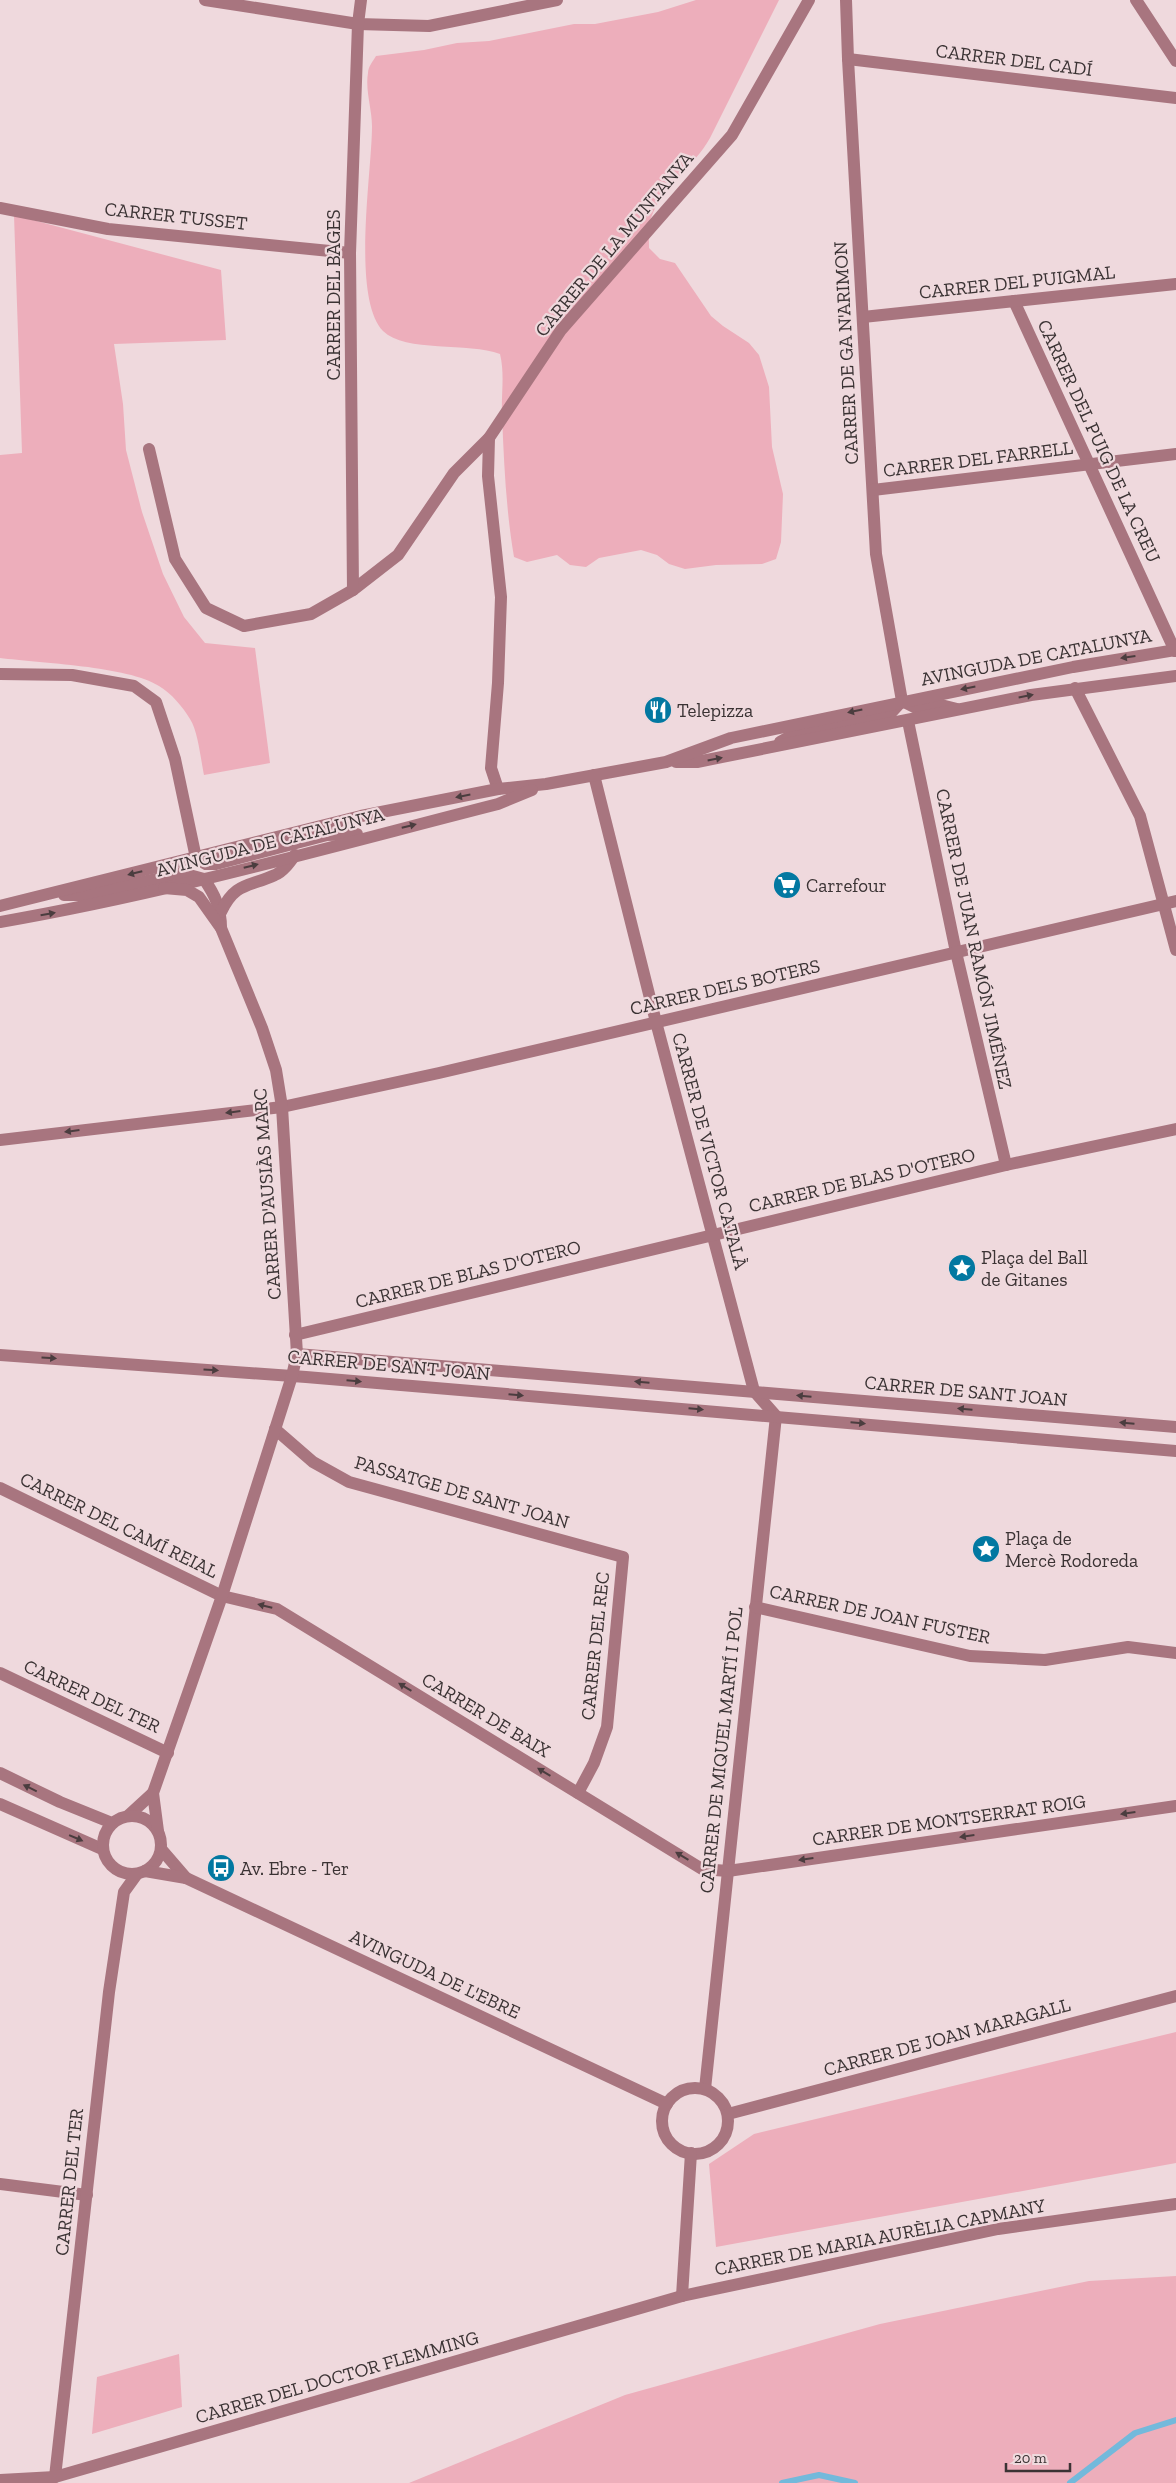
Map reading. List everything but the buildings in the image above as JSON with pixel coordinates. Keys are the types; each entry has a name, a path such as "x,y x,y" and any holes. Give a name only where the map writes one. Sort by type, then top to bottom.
{"street":[{"path":"205,0 358,24 429,26 557,0"},
{"name":"CARRER DEL BAGES","path":"353,590 350,253 358,24 361,0"},
{"name":"CARRER DE LA MUNTANYA","path":"149,448 175,559 206,608 244,626 311,614 353,590 398,555 454,473 489,438 561,330 732,136 809,0"},
{"name":"CARRER DE GA N'ARIMON","path":"846,0 876,554 902,701"},
{"path":"1136,0 1176,61"},
{"name":"CARRER DEL CADÍ","path":"848,59 1176,98"},
{"name":"CARRER TUSSET","path":"0,208 108,229 350,253"},
{"name":"CARRER DEL PUIGMAL","path":"862,317 1176,284"},
{"name":"CARRER DEL PUIG DE LA CREU","path":"1014,301 1176,650"},
{"path":"489,438 488,476 501,597 498,683 491,768 498,789"},
{"name":"CARRER DEL FARRELL","path":"873,490 1176,454"},
{"name":"AVINGUDA DE CATALUNYA","path":"0,906 361,816 498,789 546,784 666,762 731,738 902,701 1100,662 1176,650"},
{"path":"0,674 81,677 134,686 156,702 175,759 196,858 206,864 216,864 327,835 378,834"},
{"name":"AVINGUDA DE CATALUNYA","path":"666,762 697,762 1075,688 1176,676"},
{"path":"1075,688 1140,816 1170,902 1176,950"},
{"name":"AVINGUDA DE CATALUNYA","path":"902,701 916,708 937,704 961,710"},
{"name":"AVINGUDA DE CATALUNYA","path":"769,748 796,733 890,714 902,701"},
{"name":"CARRER DE JUAN RAMÓN JIMÉNEZ","path":"908,721 956,952 1006,1165"},
{"name":"CARRER DE VICTOR CATALÀ","path":"594,775 656,1022 754,1391"},
{"name":"AVINGUDA DE CATALUNYA","path":"0,922 70,910 164,888 498,804 546,784"},
{"path":"221,912 228,897 239,887 277,874 296,855"},
{"path":"42,896 86,895 182,873 204,878 215,894 221,912 221,928"},
{"path":"164,888 187,890 199,897 221,928"},
{"name":"CARRER DELS BOTERS","path":"0,1140 282,1107 1170,902"},
{"name":"CARRER D'AUSIÀS MARC","path":"221,928 262,1028 276,1070 282,1107 296,1354 292,1376 275,1429"},
{"name":"CARRER DE BLAS D'OTERO","path":"295,1335 1006,1165 1176,1129"},
{"name":"CARRER DE SANT JOAN","path":"0,1354 292,1376 1176,1451"},
{"name":"CARRER DE SANT JOAN","path":"296,1354 1176,1427"},
{"path":"754,1391 776,1416"},
{"name":"CARRER DE MIQUEL MARTÍ I POL","path":"705,2089 776,1416"},
{"name":"PASSATGE DE SANT JOAN","path":"275,1429 313,1462 349,1482 623,1557"},
{"name":"CARRER DEL TER","path":"153,1793 222,1596 275,1429"},
{"name":"CARRER DEL CAMÍ REIAL","path":"0,1488 222,1596"},
{"name":"CARRER DEL REC","path":"578,1793 594,1762 607,1727 623,1557"},
{"name":"CARRER DE BAIX","path":"222,1596 277,1609 702,1868 728,1871"},
{"name":"CARRER DE JOAN FUSTER","path":"755,1607 970,1656 1045,1660 1128,1647 1176,1654"},
{"name":"CARRER DEL TER","path":"0,1673 168,1752"},
{"path":"0,1773 60,1802 112,1823"},
{"path":"118,1872 105,1858 102,1849 106,1830 112,1823 129,1815 153,1793"},
{"path":"141,1873 153,1866 161,1849 153,1793"},
{"path":"0,1804 102,1849"},
{"name":"CARRER DE MONTSERRAT ROIG","path":"728,1871 1176,1806"},
{"path":"129,1815 146,1819 158,1832"},
{"name":"AVINGUDA DE L'EBRE","path":"161,1849 186,1878"},
{"name":"CARRER DEL TER","path":"55,2478 109,1992 124,1892 118,1872"},
{"name":"AVINGUDA DE L'EBRE","path":"118,1872 186,1878 667,2104"},
{"name":"CARRER DEL TER","path":"124,1892 141,1873"},
{"name":"CARRER DE JOAN MARAGALL","path":"728,2114 1176,1996"},
{"path":"691,2088 705,2089 719,2099 728,2114 727,2129 715,2147 704,2152 691,2153 680,2150 668,2139 663,2128 662,2118 667,2104 680,2091 691,2088"},
{"path":"682,2296 691,2153"},
{"path":"0,2184 87,2195"},
{"name":"CARRER DE MARIA AURÈLIA CAPMANY","path":"682,2296 998,2229 1176,2204"},
{"name":"CARRER DEL DOCTOR FLEMMING","path":"0,2480 55,2478 682,2296"}],"shaded area":[{"path":"696,0 779,0 710,138 696,158 663,196 651,218 649,229 649,248 660,259 675,263 711,316 749,343 759,355 769,387 772,447 783,494 781,542 776,559 762,564 716,565 685,569 669,564 657,555 641,550 599,558 586,567 570,565 557,555 527,562 514,557 511,539 507,504 500,354 472,348 422,345 393,338 383,331 373,314 365,263 372,126 367,86 369,69 376,56 424,50 457,43 489,41 574,24 595,24 658,12"},
{"path":"14,215 221,270 226,340 114,344 123,404 126,450 142,512 163,574 184,617 205,643 255,648 270,763 204,775 193,724 168,692 159,686 145,679 105,670 0,658 0,455 22,453"},
{"path":"1176,2032 1176,2163 716,2247 709,2164 754,2134"},
{"path":"1176,2276 1176,2483 409,2483 625,2395 880,2324 1089,2281"},
{"path":"179,2354 182,2407 92,2434 97,2377"}],"waterway":[{"path":"1070,2483 1135,2433 1176,2420"},
{"path":"782,2483 819,2475 855,2483"}],"place":[{"name":"Telepizza","path":"658,710"},
{"name":"Carrefour","path":"787,885"},
{"name":"Plaça del Ball de Gitanes","path":"962,1268"},
{"name":"Plaça de Mercè Rodoreda","path":"986,1549"},
{"name":"Av. Ebre - Ter","path":"221,1868"}]}
